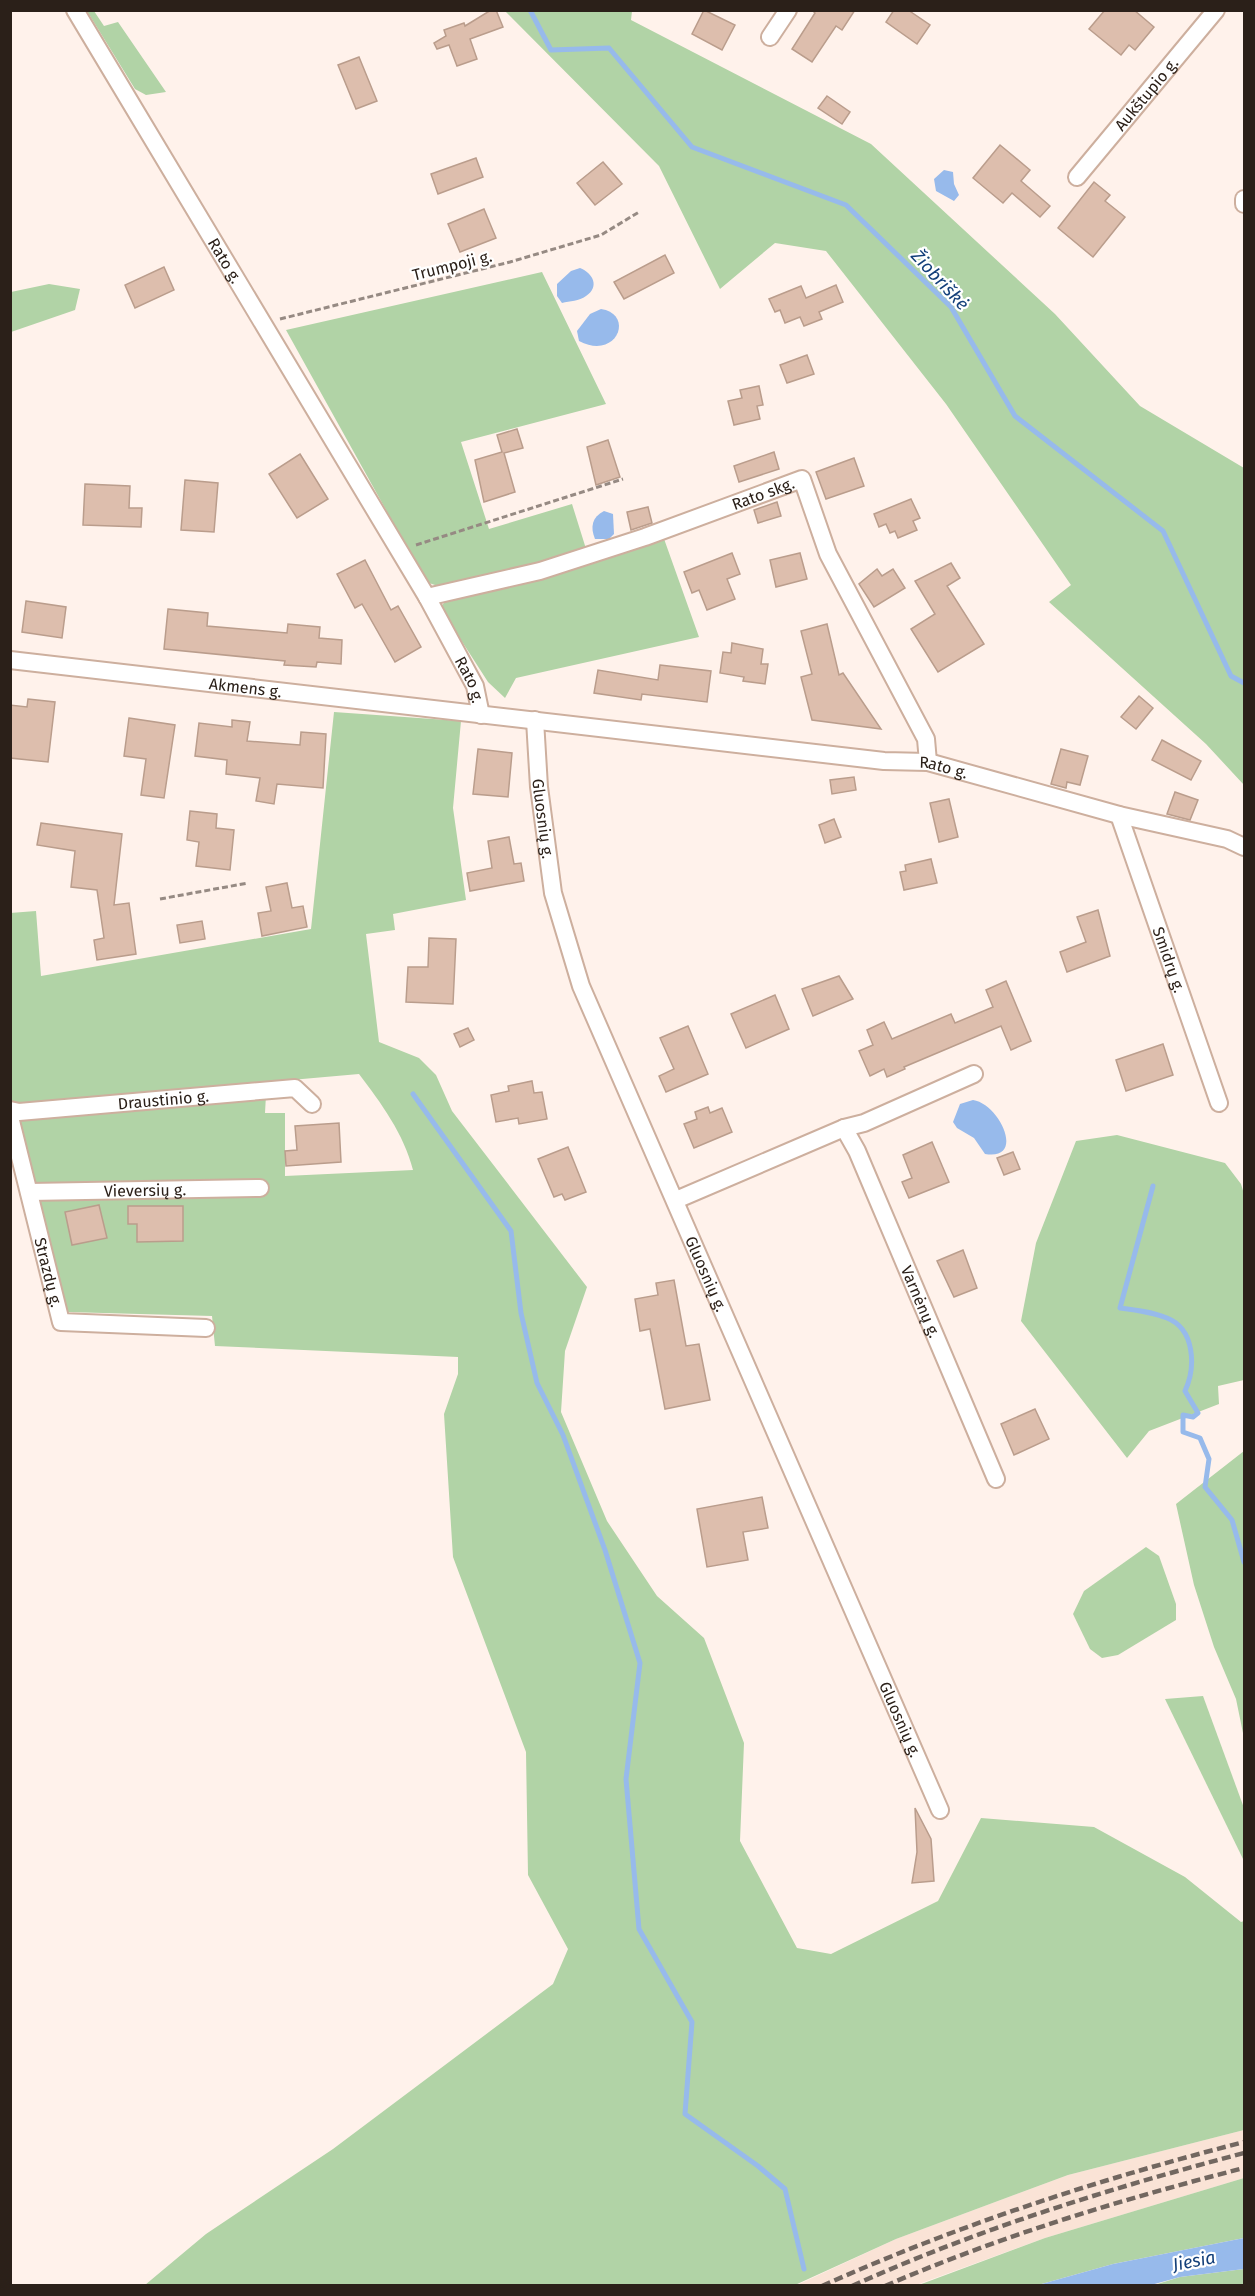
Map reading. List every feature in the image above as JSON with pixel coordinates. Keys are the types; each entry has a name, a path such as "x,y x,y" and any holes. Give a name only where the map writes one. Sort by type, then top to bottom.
{"street":[{"name":"Rato g.","path":"75,10 427,597 476,686 481,716 535,720 873,760 928,762 1119,815 1227,839 1245,847"},
{"path":"770,37 788,10"},
{"name":"Aukštupio g.","path":"1077,177 1216,10"},
{"path":"1245,200 1242,202 1245,204"},
{"name":"Rato skg.","path":"427,597 540,571 645,537 802,479 828,554 926,739 928,762"},
{"name":"Akmens g.","path":"10,660 481,716"},
{"name":"Gluosnių g.","path":"535,720 539,787 553,893 581,986 940,1809"},
{"name":"Smidrų g.","path":"1119,815 1219,1103"},
{"path":"676,1200 844,1128 864,1123 975,1074"},
{"name":"Draustinio g.","path":"10,1110 19,1112 296,1088 312,1104"},
{"name":"Strazdų g.","path":"10,1117 61,1322 206,1328"},
{"name":"Varnėnų g.","path":"844,1128 857,1150 996,1479"},
{"name":"Vieversių g.","path":"29,1192 260,1188"}],"path":[{"name":"Trumpoji g.","path":"264,322 321,311 601,236 639,212"},
{"path":"400,551 623,479"},
{"path":"160,899 248,883"}],"shaded area":[{"path":"1244,2130 1244,2178 1045,2238 916,2285 795,2286 896,2239 1068,2175"}],"green space":[{"path":"87,11 94,11 104,26 118,22 166,92 146,95 135,89"},
{"path":"505,11 632,11 631,20 871,144 1055,314 1140,406 1244,468 1244,785 1206,744 1049,602 1071,585 946,404 826,251 775,243 720,289 659,166"},
{"path":"542,272 606,404 461,442 489,529 572,504 587,552 438,586 426,582 286,330"},
{"path":"49,284 80,289 75,310 11,332 11,292"},
{"path":"663,536 699,637 516,678 505,698 488,682 441,606 445,602 590,564"},
{"path":"334,712 461,721 453,808 466,900 393,914 395,930 366,934 379,1042 419,1058 436,1075 452,1111 587,1287 565,1351 561,1412 607,1521 657,1596 704,1638 744,1743 740,1841 797,1948 831,1954 938,1901 981,1818 1094,1827 1185,1877 1241,1922 1244,1921 1244,2130 1068,2175 896,2239 795,2285 145,2285 206,2234 333,2149 553,1984 568,1949 528,1875 526,1752 453,1557 444,1414 458,1374 458,1357 215,1346 212,1316 67,1312 17,1119 266,1095 265,1113 285,1113 285,1176 413,1170 398,1131 383,1108 359,1074 17,1104 10,1100 10,913 36,911 41,976 311,929"},
{"path":"1117,1135 1225,1163 1241,1184 1244,1194 1244,1380 1218,1386 1219,1404 1149,1431 1127,1458 1021,1321 1036,1243 1076,1141"},
{"path":"1244,1451 1244,1738 1236,1699 1214,1647 1194,1585 1176,1504"},
{"path":"1146,1547 1159,1556 1176,1604 1176,1620 1118,1655 1102,1658 1090,1649 1073,1614 1084,1591"},
{"path":"1203,1696 1244,1808 1244,1861 1165,1699"},
{"path":"1244,2178 1244,2238 1113,2264 1038,2285 916,2286 1045,2238"},
{"path":"1244,2269 1244,2285 1151,2286 1180,2277"}],"water":[{"path":"944,170 953,172 954,184 959,195 954,201 936,191 934,179"},
{"path":"580,268 585,270 593,280 593,289 583,298 562,303 557,296 557,284 571,271"},
{"path":"601,309 611,313 617,319 619,327 617,334 612,341 603,345 592,346 579,341 577,331 590,314"},
{"path":"604,511 613,514 614,534 609,539 595,539 593,523"},
{"path":"973,1100 992,1111 1004,1131 1006,1141 1004,1149 997,1154 985,1154 974,1138 957,1128 953,1122 960,1104"},
{"name":"Jiesia","path":"1244,2238 1244,2269 1180,2277 1151,2285 1038,2285 1113,2264"}],"building":[{"path":"491,10 496,10 503,27 470,39 477,59 457,66 449,45 437,49 434,43 446,36 444,30 464,23 465,26"},
{"path":"704,10 735,25 722,50 692,34"},
{"path":"812,10 855,10 842,30 836,26 812,62 792,49 815,13"},
{"path":"894,10 908,10 930,25 917,44 886,22"},
{"path":"1105,10 1134,10 1154,27 1135,50 1129,45 1121,55 1089,29"},
{"path":"359,57 377,101 356,109 338,65"},
{"path":"827,96 850,112 842,124 818,108"},
{"path":"1000,145 1030,170 1021,181 1050,206 1040,217 1012,193 1003,203 973,178"},
{"path":"476,158 483,177 438,194 431,174"},
{"path":"603,162 622,184 595,205 577,183"},
{"path":"1094,182 1110,195 1105,201 1125,217 1093,257 1058,228"},
{"path":"484,209 496,238 460,252 448,224"},
{"path":"665,255 674,273 624,299 614,282"},
{"path":"164,267 174,290 135,308 125,285"},
{"path":"836,285 843,302 819,312 822,319 804,326 800,317 785,323 780,310 775,312 769,299 801,286 806,298"},
{"path":"807,355 814,374 787,383 780,365"},
{"path":"759,386 763,405 757,406 760,419 734,425 728,401 742,398 740,390"},
{"path":"517,429 523,448 504,453 515,492 484,502 475,460 502,452 497,435"},
{"path":"608,440 620,477 596,485 587,447"},
{"path":"774,452 779,469 739,482 734,466"},
{"path":"300,454 328,499 297,518 269,474"},
{"path":"854,458 864,486 826,499 816,472"},
{"path":"185,480 218,483 214,532 181,530"},
{"path":"85,484 130,486 129,508 142,508 141,527 83,525"},
{"path":"911,499 920,518 913,521 917,530 898,538 895,531 890,533 886,524 879,527 874,514"},
{"path":"777,502 781,516 758,523 754,510"},
{"path":"648,507 652,523 631,530 627,512"},
{"path":"732,553 740,574 727,579 735,599 707,610 699,590 692,593 684,572"},
{"path":"800,553 807,579 776,587 770,560"},
{"path":"365,560 391,610 398,606 421,647 395,662 362,604 355,608 337,574"},
{"path":"951,563 960,578 947,586 984,644 938,672 911,629 935,614 915,581"},
{"path":"877,569 882,576 893,569 905,588 874,607 859,584"},
{"path":"26,601 66,607 62,638 22,632"},
{"path":"168,609 208,613 207,626 287,633 288,624 320,627 319,638 342,640 341,664 317,662 316,667 284,665 285,661 164,649"},
{"path":"827,624 839,675 843,673 881,729 812,720 801,677 812,674 801,631"},
{"path":"732,643 763,649 761,664 768,664 765,684 743,681 744,677 720,673 723,652 731,653"},
{"path":"660,665 711,671 707,702 642,694 641,700 594,693 598,670 658,680"},
{"path":"1139,696 1153,708 1136,729 1121,717"},
{"path":"28,699 55,702 48,762 10,758 10,705 27,707"},
{"path":"129,718 175,725 164,798 141,795 146,759 124,756"},
{"path":"232,720 250,722 247,741 300,745 301,732 326,734 323,788 277,784 274,804 256,801 260,778 226,774 227,760 195,756 199,723 232,727"},
{"path":"1162,740 1201,761 1191,780 1152,760"},
{"path":"478,749 512,753 508,797 473,794"},
{"path":"1061,749 1088,756 1080,785 1067,782 1066,788 1051,784"},
{"path":"854,777 856,790 832,794 830,780"},
{"path":"1175,792 1198,800 1190,820 1167,814"},
{"path":"949,799 958,837 939,842 930,803"},
{"path":"190,811 217,814 216,828 234,830 230,870 196,866 199,842 187,840"},
{"path":"834,819 841,837 825,843 819,825"},
{"path":"41,823 122,834 114,905 129,903 136,954 97,960 94,940 104,938 97,890 71,887 75,851 37,845"},
{"path":"509,837 514,864 521,863 524,881 470,891 467,873 492,868 488,841"},
{"path":"931,859 937,883 904,890 900,872 906,871 905,865"},
{"path":"287,883 292,908 303,906 307,927 262,936 258,913 271,911 266,887"},
{"path":"1098,910 1110,956 1067,972 1060,952 1086,942 1077,917"},
{"path":"202,921 205,939 180,943 177,925"},
{"path":"429,938 456,939 453,1004 406,1002 408,967 428,967"},
{"path":"839,976 853,999 813,1016 802,989"},
{"path":"1006,981 1031,1041 1011,1050 1001,1026 904,1067 905,1069 887,1077 884,1069 870,1076 859,1051 873,1045 867,1030 884,1022 892,1039 951,1014 955,1023 993,1007 986,990"},
{"path":"775,995 789,1029 746,1048 731,1014"},
{"path":"688,1026 708,1074 666,1092 659,1076 674,1069 660,1038"},
{"path":"468,1028 474,1040 460,1047 454,1034"},
{"path":"1163,1044 1173,1075 1126,1091 1116,1060"},
{"path":"532,1081 534,1093 542,1092 547,1119 519,1124 518,1118 496,1122 491,1095 509,1091 508,1086"},
{"path":"708,1107 710,1113 722,1108 732,1132 694,1148 684,1124 697,1119 695,1112"},
{"path":"339,1123 341,1162 286,1166 285,1151 297,1150 295,1126"},
{"path":"932,1142 949,1182 909,1198 902,1182 912,1178 903,1155"},
{"path":"568,1147 586,1192 565,1200 562,1194 554,1197 538,1159"},
{"path":"1013,1152 1020,1169 1004,1175 997,1158"},
{"path":"99,1205 107,1238 72,1245 65,1212"},
{"path":"128,1206 183,1206 183,1241 137,1242 137,1224 128,1224"},
{"path":"963,1250 977,1288 954,1297 937,1261"},
{"path":"674,1280 686,1346 699,1344 710,1400 665,1409 650,1329 640,1331 635,1299 658,1295 656,1283"},
{"path":"1035,1409 1049,1439 1014,1455 1001,1424"},
{"path":"762,1497 768,1528 743,1532 748,1560 707,1567 697,1509"},
{"path":"915,1808 931,1839 934,1881 912,1883 917,1852"}],"waterway":[{"name":"Žiobriškė","path":"530,10 551,50 609,48 692,147 846,205 951,307 1015,416 1163,531 1231,676 1244,683"},
{"path":"413,1094 511,1231 521,1313 537,1383 563,1435 605,1550 640,1663 626,1779 639,1929 692,2022 685,2114 758,2166 785,2189 804,2269"},
{"path":"1153,1186 1120,1308 1167,1318 1176,1323 1188,1340 1192,1360 1185,1391 1198,1413 1193,1417 1183,1415 1183,1432 1200,1438 1209,1459 1205,1487 1232,1520 1244,1562"}],"railway":[{"path":"822,2286 977,2223 1083,2188 1244,2142"},
{"path":"852,2286 948,2246 1045,2211 1244,2153"},
{"path":"885,2286 973,2251 1062,2220 1153,2192 1244,2168"}]}
